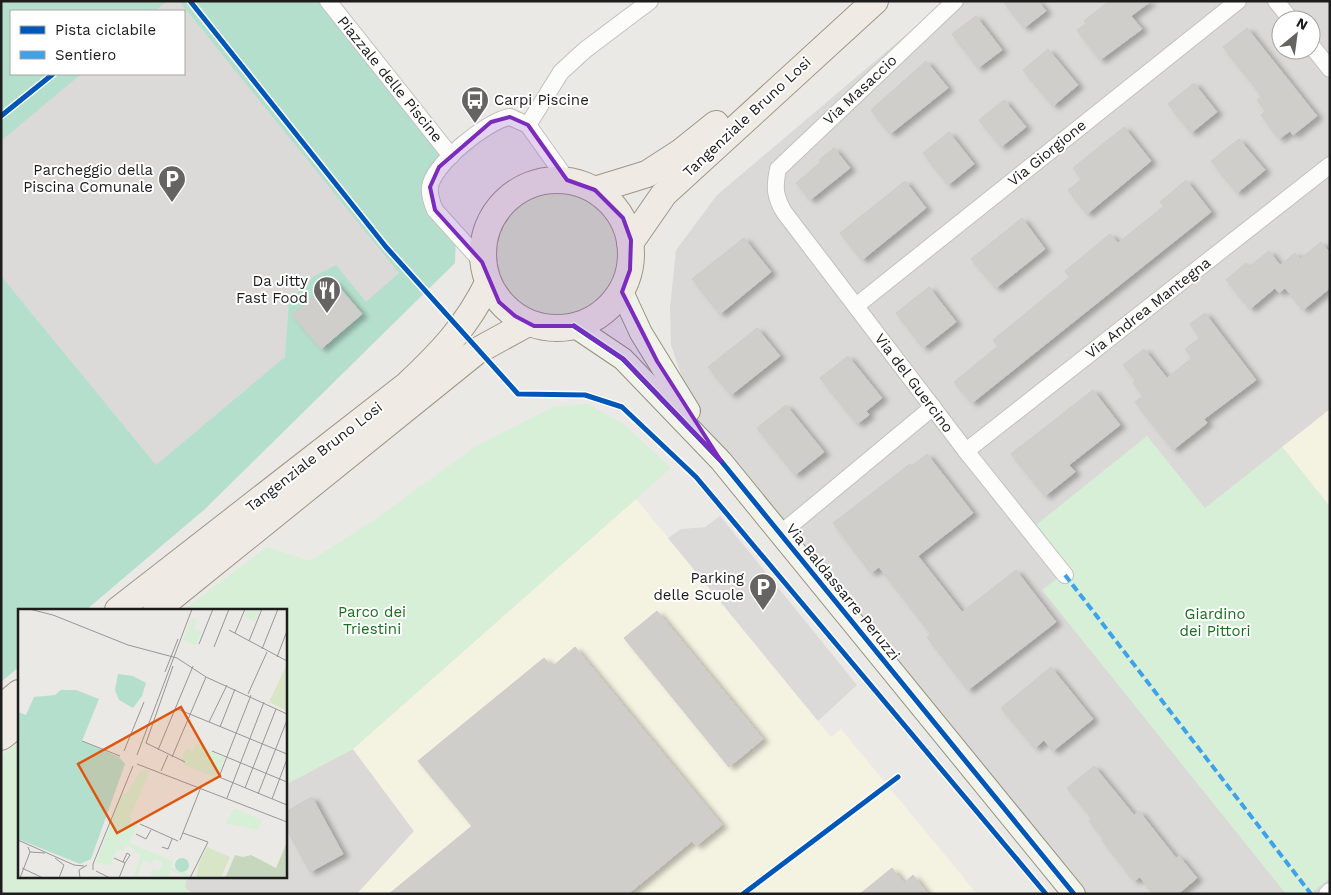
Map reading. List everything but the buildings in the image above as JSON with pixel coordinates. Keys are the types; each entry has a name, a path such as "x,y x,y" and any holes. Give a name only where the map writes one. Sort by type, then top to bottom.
{"main road":[{"name":"Tangenziale Bruno Losi","path":"595,190 647,174 681,152 744,100 852,1"},
{"name":"Tangenziale Bruno Losi","path":"630,243 664,194 875,1"},
{"path":"567,180 595,190 608,200 623,218 630,243 630,270 622,292 607,310 588,323 565,329 534,326 515,316 499,302 485,273 483,242 490,220 503,202 522,188 544,181 567,180"},
{"name":"Tangenziale Bruno Losi","path":"119,609 407,385 441,353 475,310 485,273"},
{"name":"Tangenziale Bruno Losi","path":"157,609 477,351 528,323"},
{"path":"1,708 18,694"},
{"path":"1,737 18,724"}],"street":[{"name":"Piazzale delle Piscine","path":"328,1 452,156"},
{"path":"528,126 560,72 585,50 650,1"},
{"name":"Via Masaccio","path":"774,185 778,169 800,146 955,1"},
{"name":"Via Giorgione","path":"856,306 1238,1"},
{"path":"1321,58 1330,69"},
{"path":"485,273 435,210 431,200 430,186 439,167 491,122 510,117 528,126 567,180"},
{"name":"Via Andrea Mantegna","path":"966,452 1330,165"},
{"name":"Via del Guercino","path":"774,185 776,199 784,212 966,452 1065,575"},
{"name":"Via Baldassarre Peruzzi","path":"622,292 641,333 657,361 721,461"},
{"name":"Via Baldassarre Peruzzi","path":"574,326 623,359 721,461 1074,894"},
{"path":"780,534 933,407"},
{"path":"1327,894 1330,891"}],"highlighted area":[{"path":"510,117 528,125 567,180 595,190 623,218 631,240 630,270 622,292 657,361 721,461 623,359 574,326 534,326 515,316 499,302 482,262 435,210 430,187 439,167 491,122"}],"shaded area":[{"name":"Parcheggio della Piscina Comunale","path":"167,1 179,1 399,273 366,302 336,265 314,276 289,301 285,357 156,465 1,276 1,141 80,75 185,75 185,10 156,10"},
{"path":"946,1 1330,1 1330,894 1077,894 688,421 685,386 671,345 670,308 676,250 717,195"},
{"path":"1330,409 1330,507 1282,447"},
{"path":"636,499 831,737 841,729 977,894 357,894 414,831 353,749"},
{"name":"Parking delle Scuole","path":"720,516 857,685 818,721 668,538 681,529 705,527"},
{"path":"353,749 414,831 357,894 193,894 185,888 187,878 286,878 286,784"}],"green space":[{"path":"1,1 323,1 441,155 422,192 456,234 455,263 205,509 87,609 18,609 18,668 1,682"},
{"path":"557,193 580,198 600,211 613,231 618,254 613,277 600,297 580,310 557,315 534,310 514,297 501,277 496,254 501,231 514,211 534,198"},
{"name":"Parco dei Triestini","path":"588,404 624,424 671,468 353,749 286,784 286,609 184,609 267,547 310,561 377,518 476,446 553,407"},
{"name":"Giardino dei Pittori","path":"1147,436 1205,508 1282,447 1330,507 1330,878 1310,894 1286,894 1042,590 1070,568 1036,525"},
{"path":"18,742 18,878 187,878 185,888 192,894 1,894 1,756"}],"marked path":[{"path":"1065,575 1311,894"}],"cycle path":[{"path":"190,1 386,247 518,394 585,395 622,407 696,477 1046,894"},
{"path":"1,116 52,75"},
{"path":"574,326 623,359 721,461 1074,894"},
{"path":"743,894 898,777"}],"place":[{"name":"Carpi Piscine","path":"475,124"},
{"name":"Parcheggio della Piscina Comunale","path":"172,203"},
{"name":"Da Jitty Fast Food","path":"327,314"},
{"name":"Parking delle Scuole","path":"763,611"}]}
